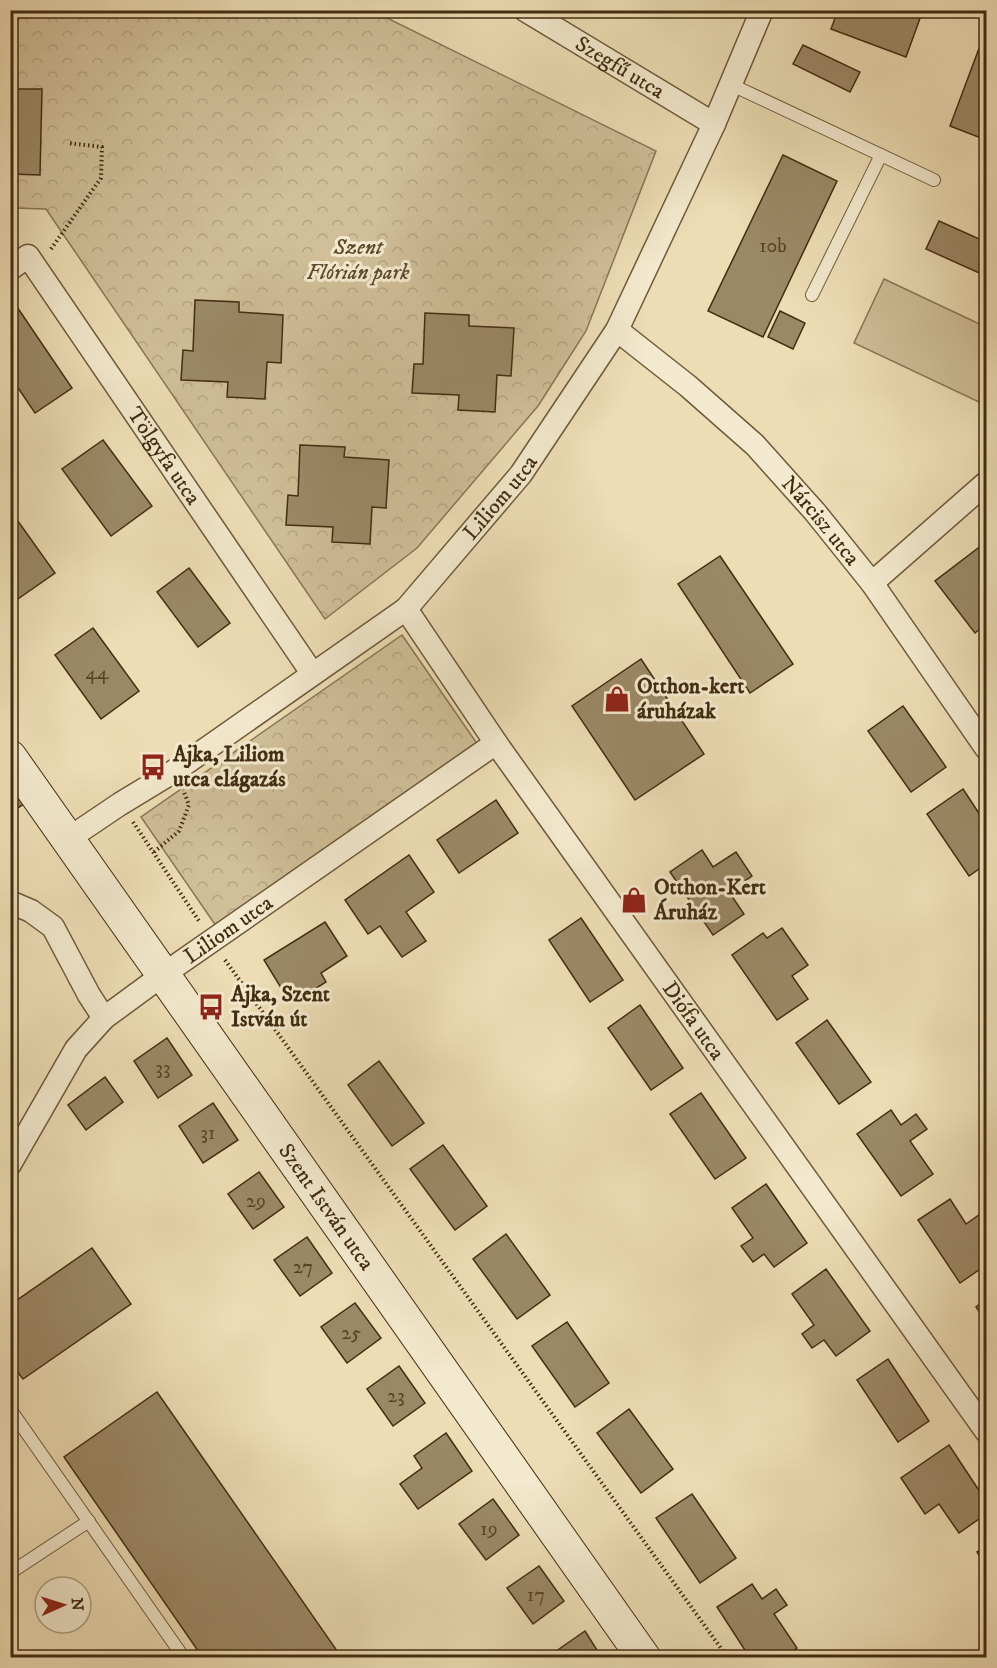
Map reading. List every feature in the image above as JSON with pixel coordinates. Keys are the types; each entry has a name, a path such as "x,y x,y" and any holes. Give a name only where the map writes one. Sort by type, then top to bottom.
{"main road":[{"name":"Szent István utca","path":"10,757 644,1658"}],"street":[{"name":"Szegfű utca","path":"525,10 714,124"},
{"name":"Liliom utca","path":"68,839 176,770 406,609 521,474 617,330 732,85 762,10"},
{"path":"10,269 28,256 36,268"},
{"name":"Tölgyfa utca","path":"36,268 312,673"},
{"name":"Nárcisz utca","path":"617,330 755,445 815,512 872,583 987,748"},
{"path":"872,583 987,483"},
{"name":"Diófa utca","path":"406,609 496,743 987,1431"},
{"name":"Liliom utca","path":"10,1164 76,1049 104,1018 496,743"},
{"path":"10,902 31,911 53,927 89,995 104,1018"}],"lane":[{"path":"732,85 934,180"},
{"path":"812,295 881,155"},
{"path":"10,1409 184,1658"},
{"path":"10,1573 89,1521"}],"path":[{"path":"36,268 101,178 102,147 68,144"},
{"path":"154,852 179,831 189,805 176,770"},
{"path":"120,804 212,942 728,1658"}],"green space":[{"name":"Szent Flórián park","path":"11,11 373,11 656,151 586,331 538,406 417,548 325,619 46,209 11,208"},
{"path":"884,279 986,327 986,386 979,402 854,343"},
{"path":"402,635 478,745 216,926 141,817"}],"building":[{"path":"838,10 923,10 906,57 831,29"},
{"path":"984,35 986,36 986,140 950,126"},
{"path":"803,45 860,72 850,92 793,64"},
{"path":"10,89 42,89 40,175 10,174"},
{"path":"783,155 837,181 763,337 708,311"},
{"path":"939,221 986,242 986,276 926,249"},
{"path":"195,300 239,302 239,312 283,315 281,363 267,362 265,399 227,397 228,382 181,380 183,350 193,351"},
{"path":"15,304 72,388 35,413 10,376 10,307"},
{"path":"780,311 805,323 793,349 768,337"},
{"path":"425,313 469,315 469,326 514,328 511,376 497,375 495,412 458,410 459,395 412,393 414,364 423,364"},
{"path":"103,440 152,506 111,536 62,469"},
{"path":"300,445 345,447 344,457 389,460 386,508 372,507 370,544 332,542 333,527 286,525 288,495 298,496"},
{"path":"10,510 55,573 15,601 10,594"},
{"path":"986,542 986,594 984,597 986,624 975,633 935,581"},
{"path":"720,556 793,664 750,693 678,584"},
{"path":"189,568 230,623 198,647 157,592"},
{"path":"93,628 139,691 101,719 55,655"},
{"path":"641,659 704,754 635,800 572,706"},
{"path":"903,706 946,767 911,792 868,731"},
{"path":"10,784 24,804 10,813"},
{"path":"963,789 986,824 986,864 969,876 927,814"},
{"path":"496,800 518,833 459,873 437,840"},
{"path":"702,850 713,867 736,852 752,876 729,892 744,914 713,935 670,872"},
{"path":"409,855 434,892 406,912 426,941 402,957 380,926 368,934 345,900"},
{"path":"581,918 623,980 590,1002 549,940"},
{"path":"325,922 347,956 321,973 326,982 299,999 294,991 286,996 264,960"},
{"path":"782,928 808,965 792,976 808,999 777,1020 732,955 763,933 767,938"},
{"path":"640,1005 683,1068 651,1090 608,1028"},
{"path":"827,1020 871,1082 839,1104 796,1043"},
{"path":"167,1038 192,1075 158,1098 134,1061"},
{"path":"379,1061 424,1123 392,1146 348,1085"},
{"path":"105,1077 123,1102 86,1130 68,1105"},
{"path":"701,1093 746,1158 715,1179 670,1114"},
{"path":"213,1103 238,1140 203,1163 179,1126"},
{"path":"891,1110 901,1125 916,1114 927,1129 910,1141 933,1174 901,1196 857,1134"},
{"path":"443,1145 487,1206 455,1230 410,1169"},
{"path":"259,1172 284,1207 253,1229 228,1194"},
{"path":"766,1184 807,1243 774,1267 764,1254 753,1262 741,1246 753,1238 732,1208"},
{"path":"950,1199 966,1224 986,1210 986,1239 980,1243 986,1253 986,1265 960,1283 918,1220"},
{"path":"506,1234 550,1295 517,1319 473,1259"},
{"path":"307,1237 332,1273 300,1296 274,1260"},
{"path":"92,1248 131,1304 23,1379 10,1362 10,1305"},
{"path":"826,1269 870,1331 836,1356 824,1340 812,1348 802,1334 814,1325 792,1294"},
{"path":"986,1299 986,1322 976,1307"},
{"path":"355,1303 381,1338 347,1363 321,1327"},
{"path":"567,1322 609,1383 575,1407 532,1346"},
{"path":"888,1359 929,1421 898,1442 857,1380"},
{"path":"399,1366 425,1403 393,1426 367,1389"},
{"path":"157,1392 342,1658 203,1658 64,1457"},
{"path":"629,1409 673,1469 641,1493 597,1433"},
{"path":"446,1433 472,1471 418,1509 400,1484 422,1468 414,1456"},
{"path":"949,1445 986,1501 986,1514 959,1533 939,1504 925,1514 901,1478"},
{"path":"692,1494 736,1558 700,1583 656,1518"},
{"path":"493,1499 519,1535 486,1560 459,1524"},
{"path":"986,1546 986,1566 977,1552"},
{"path":"539,1566 564,1601 533,1624 507,1588"},
{"path":"752,1584 762,1599 776,1589 787,1605 774,1614 797,1648 783,1658 750,1658 717,1607"},
{"path":"585,1631 602,1658 554,1658 552,1654"}],"place":[{"name":"Otthon-kert áruházak","path":"617,699"},
{"name":"Ajka, Liliom utca elágazás","path":"153,767"},
{"name":"Otthon-Kert Áruház","path":"634,900"},
{"name":"Ajka, Szent István út","path":"211,1007"}]}
